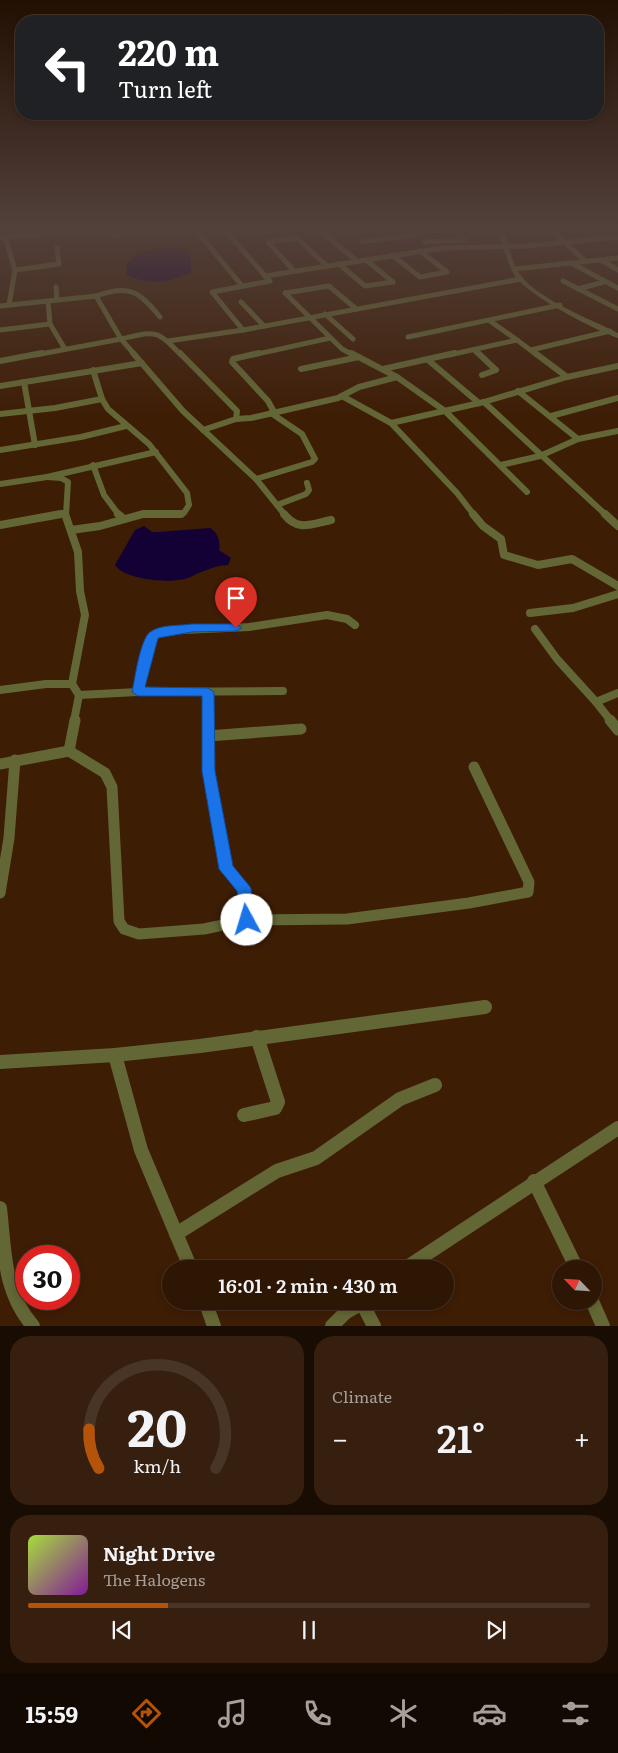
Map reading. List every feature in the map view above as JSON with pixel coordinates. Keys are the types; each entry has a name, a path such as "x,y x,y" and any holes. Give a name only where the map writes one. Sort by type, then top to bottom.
{"street":[{"path":"9,305 11,291"},
{"path":"56,291 57,300"},
{"path":"0,306 96,296 114,291 137,292 144,296 160,317"},
{"path":"218,291 212,292 243,330"},
{"path":"293,291 285,292 342,349 397,377 445,411 527,492"},
{"path":"335,291 355,308"},
{"path":"168,340 243,330 308,316 453,291"},
{"path":"536,291 618,336"},
{"path":"583,291 618,309"},
{"path":"96,296 121,339 179,407 256,479 294,525 302,526 330,520"},
{"path":"48,301 50,324 65,349"},
{"path":"241,302 264,326"},
{"path":"408,337 560,305"},
{"path":"326,314 353,339"},
{"path":"490,321 567,377"},
{"path":"0,330 50,324"},
{"path":"531,350 610,331"},
{"path":"1,362 154,332 168,340 237,411 236,419"},
{"path":"256,479 312,462 316,459 309,442 304,436 293,426 274,417 268,401 232,362 233,359 330,338"},
{"path":"383,369 475,351 517,340"},
{"path":"475,351 493,365 496,370 482,375"},
{"path":"301,369 358,357"},
{"path":"428,360 481,402 618,526"},
{"path":"0,386 142,363"},
{"path":"391,424 481,402 567,377 618,366"},
{"path":"608,369 618,376"},
{"path":"70,530 100,526 148,514 177,515 184,513 189,505 187,493 156,452 141,436 126,426 108,409 102,399 93,370"},
{"path":"203,430 236,419 272,413 342,396 359,387 397,377"},
{"path":"24,382 35,445"},
{"path":"518,391 578,439"},
{"path":"342,396 391,424 457,493 483,526 501,539 504,555 538,565 572,559 618,586"},
{"path":"551,416 618,398"},
{"path":"0,414 30,409 55,408 102,399"},
{"path":"0,460 0,450 109,432 126,426"},
{"path":"501,465 540,456 578,439 618,431"},
{"path":"0,484 47,477 74,470 94,469 156,452"},
{"path":"94,469 114,511 124,519"},
{"path":"47,477 61,478 68,482 65,513 78,552 80,591 85,615 72,684 79,695 69,750"},
{"path":"277,505 306,494 309,490 307,483"},
{"path":"0,525 65,513"},
{"path":"530,613 573,608 618,594"},
{"path":"138,692 149,641 154,635 162,631 192,628 249,627 327,615 347,619 355,625"},
{"path":"535,629 557,659 596,702 618,730"},
{"path":"0,690 46,684 72,684"},
{"path":"79,695 244,690 283,692"},
{"path":"208,692 208,771 226,869 244,888 247,920"},
{"path":"596,702 618,694"},
{"path":"208,736 301,729"},
{"path":"0,764 69,750 105,773 112,787 119,921 124,929 139,934 204,929 247,920 347,919 469,903 528,892 529,882 474,767"},
{"path":"0,893 4,839 15,760"},
{"path":"0,1062 115,1055 485,1007"},
{"path":"244,1115 275,1108 278,1102 257,1037"},
{"path":"115,1055 141,1150 187,1260"},
{"path":"176,1234 277,1171 316,1158 400,1099 435,1085"},
{"path":"417,1260 618,1128"},
{"path":"534,1182 573,1260"},
{"path":"0,1209 1,1238 9,1282 16,1306 24,1318 33,1326"},
{"path":"208,1310 214,1326"},
{"path":"332,1326 350,1310"},
{"path":"367,1310 374,1326"},
{"path":"596,1310 603,1326"}],"shaded area":[{"path":"144,526 152,532 210,528 218,537 219,550 231,558 228,565 212,568 181,580 149,579 128,574 115,565 135,530"}],"route":[{"path":"236,628 192,628 162,631 154,635 149,641 138,692 208,692 208,771 226,869 244,888 247,920"}]}
